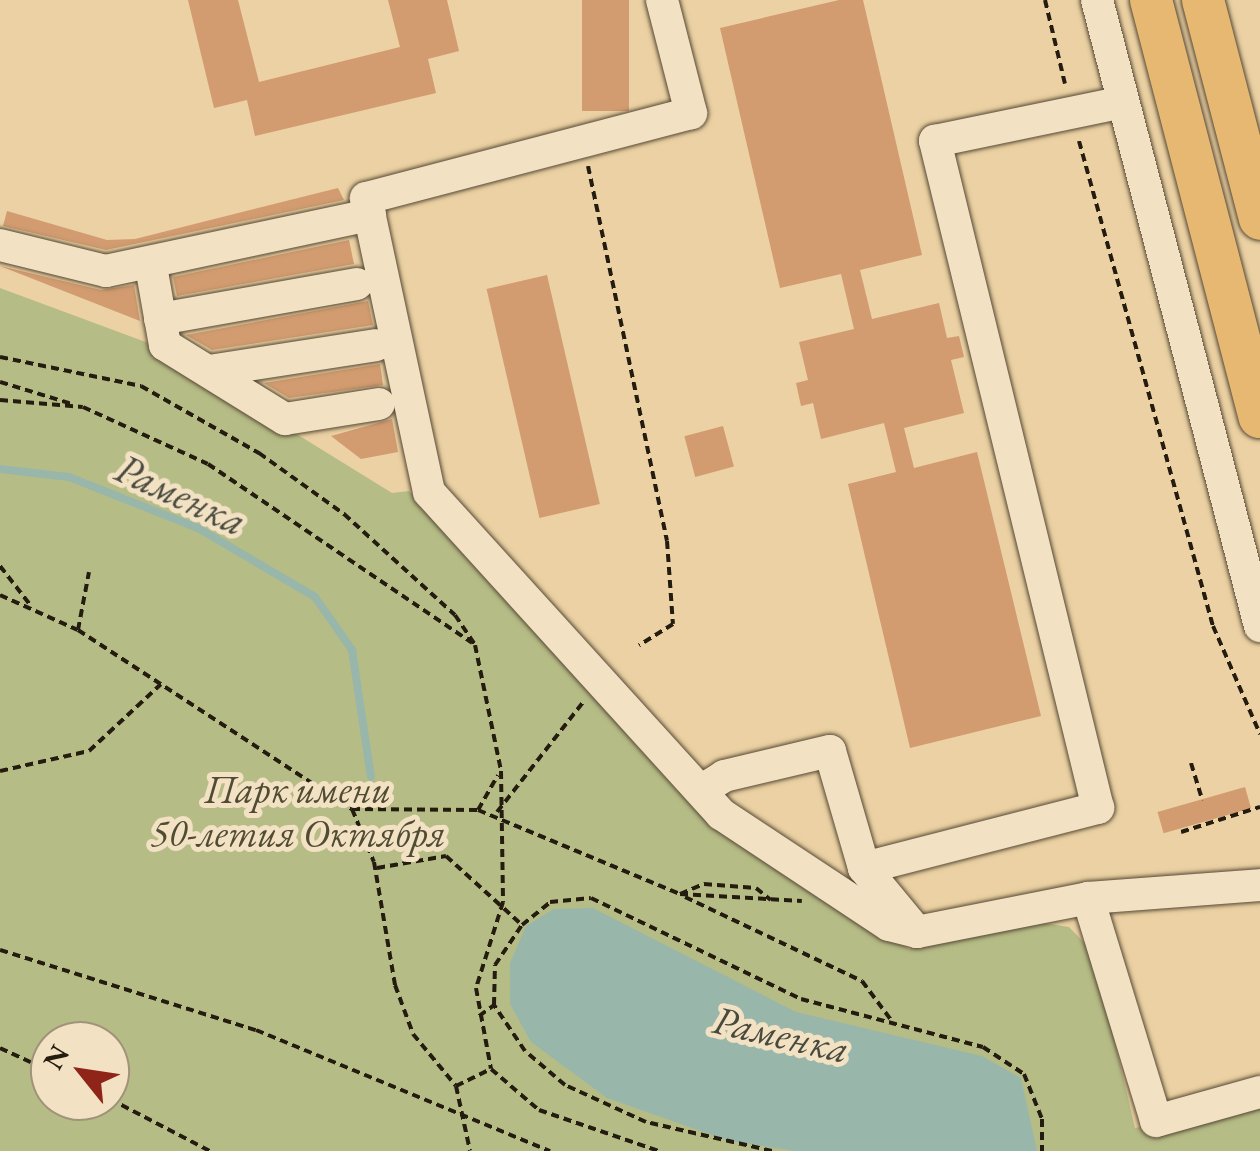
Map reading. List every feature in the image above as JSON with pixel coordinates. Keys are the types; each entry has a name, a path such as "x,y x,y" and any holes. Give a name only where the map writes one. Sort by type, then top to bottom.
{"main road":[{"path":"1152,0 1260,417"},
{"path":"1203,0 1260,219"}],"street":[{"path":"662,0 691,113 366,198 429,492 722,814 855,904 917,932 1088,898 1260,885"},
{"path":"1097,0 1259,622"},
{"path":"864,868 1098,808 935,141 1124,102"},
{"path":"0,245 77,268 151,266 370,215"},
{"path":"151,266 165,345 285,419 379,404"},
{"path":"160,319 357,284"},
{"path":"209,370 376,346"},
{"path":"702,790 724,776 830,751 864,868 917,932"},
{"path":"1088,898 1156,1120 1260,1092"}],"path":[{"path":"1045,0 1213,626 1260,734"},
{"path":"581,142 667,541 673,624 639,645"},
{"path":"0,357 141,386 259,453 344,514 455,614 475,645 500,772 494,816 503,902 480,955 479,1016 491,1069 538,1110 659,1151"},
{"path":"0,382 83,407 208,464 475,645"},
{"path":"0,400 83,407"},
{"path":"0,566 31,606"},
{"path":"78,630 89,572"},
{"path":"0,595 78,630 352,809 478,810 494,816 680,894 862,981 894,1024"},
{"path":"494,816 601,679"},
{"path":"0,771 89,751 161,684"},
{"path":"1191,762 1202,800"},
{"path":"478,810 500,772"},
{"path":"1181,832 1260,807"},
{"path":"352,809 376,868 401,1002 413,1034 456,1086 470,1151"},
{"path":"376,868 428,852 446,856 503,902 522,924"},
{"path":"680,894 704,884 756,888 772,900"},
{"path":"680,894 755,899"},
{"path":"772,1151 646,1122 565,1085 525,1051 494,1005 495,965 522,924 550,902 590,898 801,1000 983,1047 1024,1074 1042,1119 1042,1151"},
{"path":"0,950 256,1030 550,1151"},
{"path":"479,1016 494,1005"},
{"path":"0,1048 30,1062"},
{"path":"456,1086 491,1069"},
{"path":"130,1109 210,1151"}],"green space":[{"name":"Парк имени 50-летия Октября","path":"0,288 151,344 392,493 409,491 705,815 909,949 1031,921 1069,927 1094,953 1135,1128 1260,1102 1260,1151 0,1151"}],"water":[{"path":"593,908 796,1012 982,1056 1021,1078 1037,1151 795,1151 729,1141 607,1098 531,1042 510,1004 510,963 526,926 554,909"}],"building":[{"path":"188,0 238,0 259,82 400,47 388,0 447,0 459,51 428,59 436,93 255,136 247,100 214,108"},
{"path":"582,0 629,0 629,111 582,111"},
{"path":"839,0 863,0 922,255 860,270 872,319 939,303 947,338 959,336 964,357 951,360 964,413 904,428 914,468 977,452 1041,716 910,748 848,484 896,472 884,423 821,439 813,403 801,406 796,383 808,380 799,342 854,329 841,274 780,288 720,28"},
{"path":"338,188 344,200 106,250 3,226 7,211 107,240 135,239"},
{"path":"349,240 354,264 177,296 173,277"},
{"path":"0,266 101,290 134,285 140,321"},
{"path":"547,275 600,504 539,518 487,289"},
{"path":"368,301 373,325 212,350 186,335"},
{"path":"380,364 383,385 289,398 264,383"},
{"path":"392,419 398,452 361,459 331,436"},
{"path":"723,426 734,467 695,477 684,436"},
{"path":"1245,787 1251,808 1164,833 1158,812"}],"waterway":[{"name":"Раменка","path":"0,469 69,477 198,528 315,597 352,650 371,777"}]}
